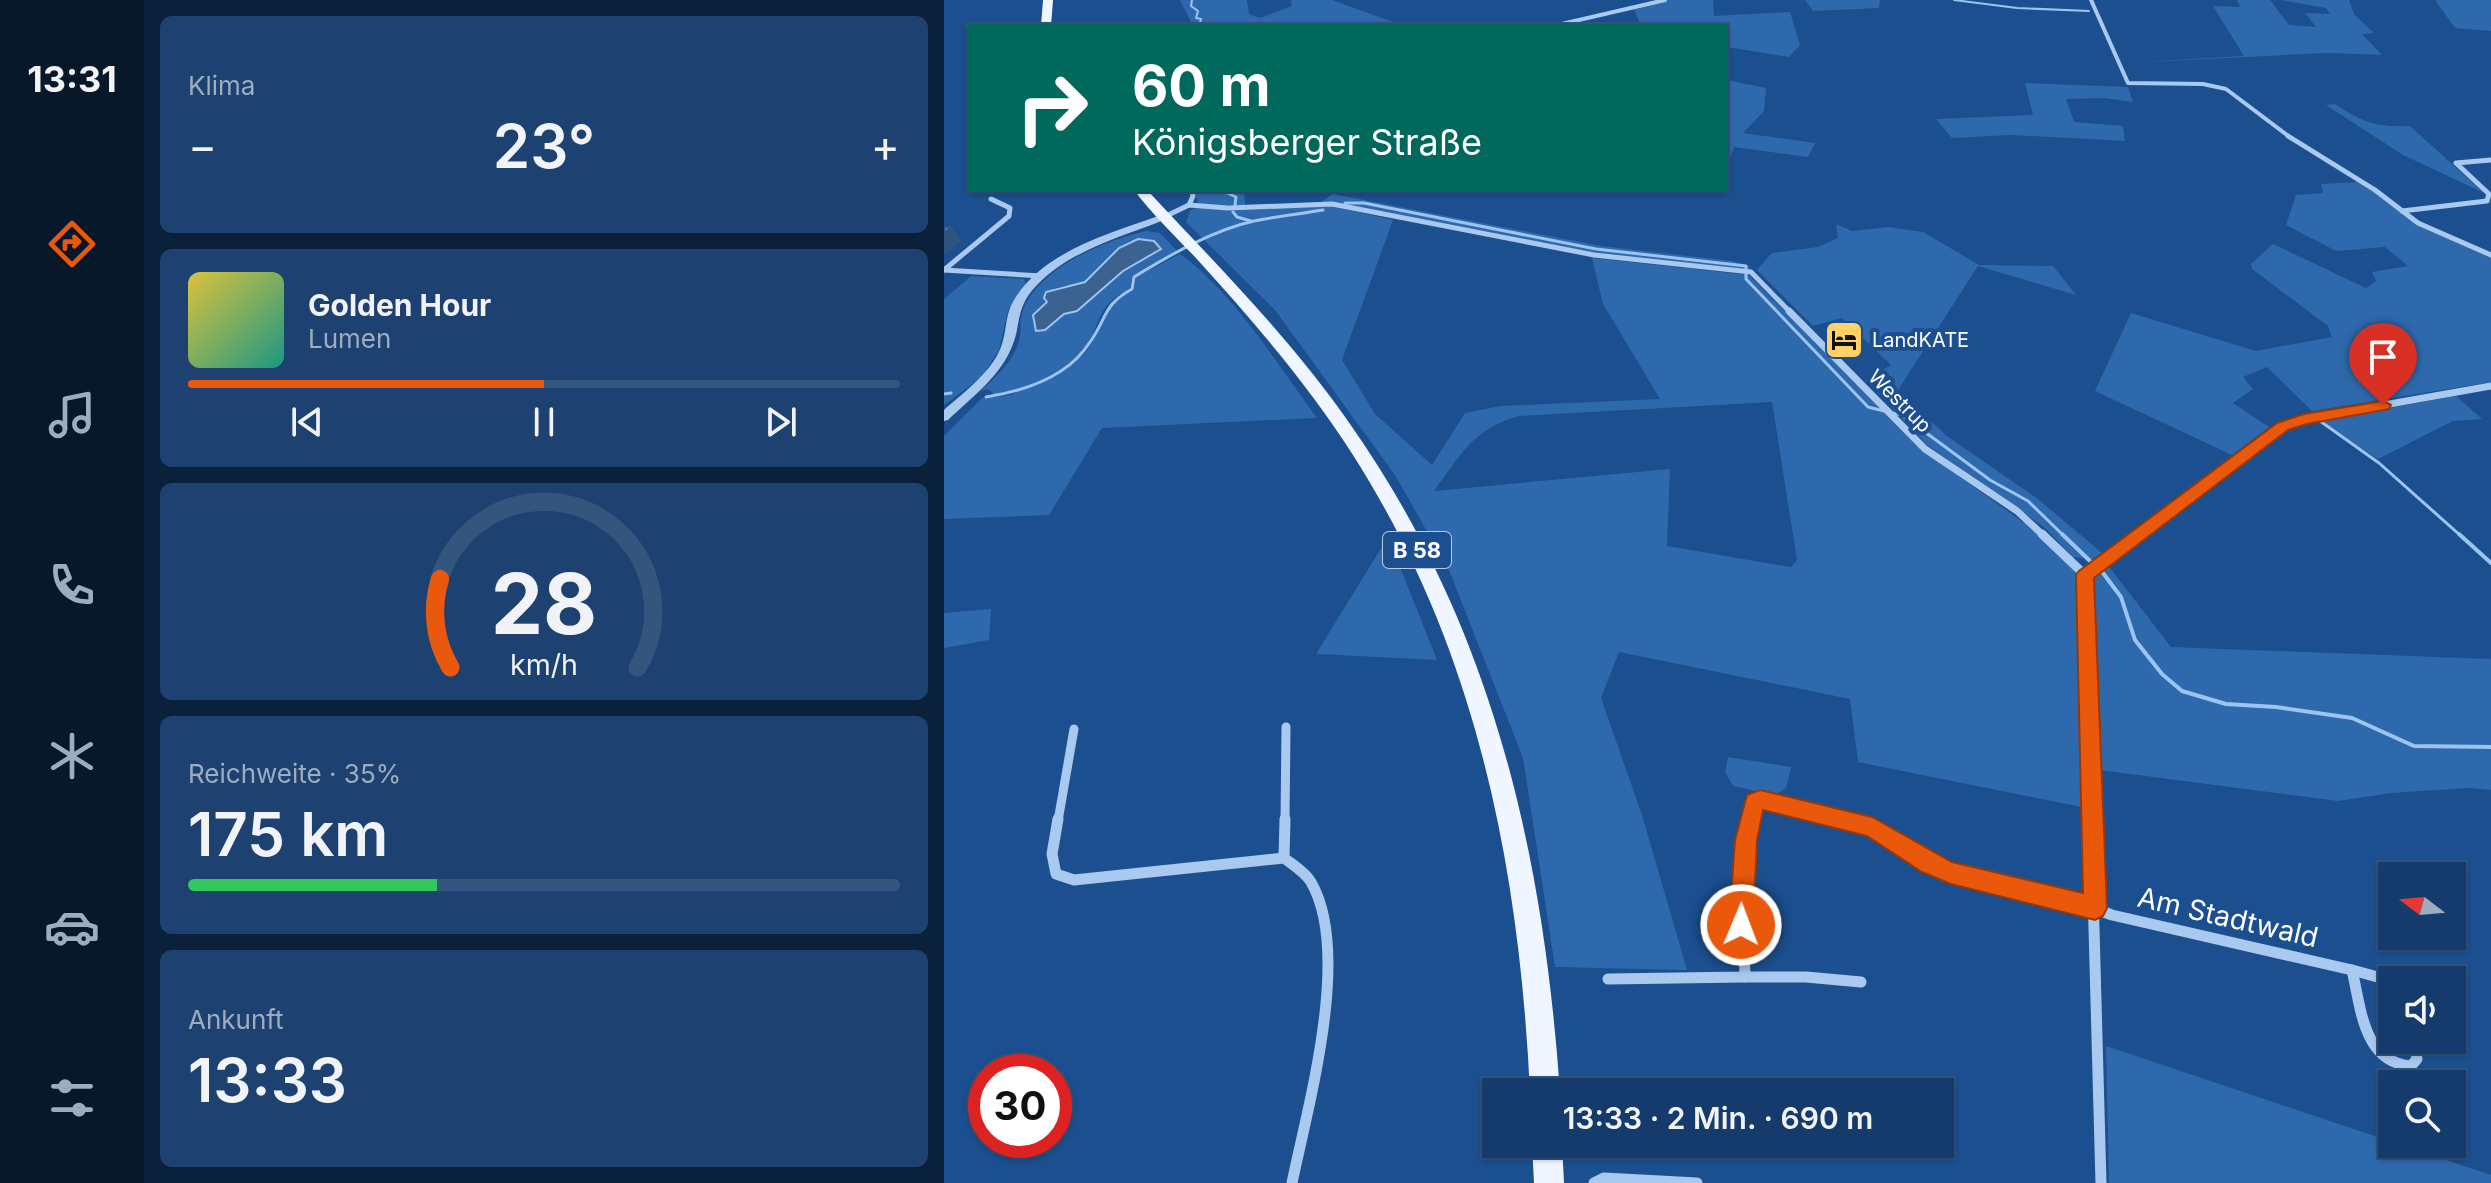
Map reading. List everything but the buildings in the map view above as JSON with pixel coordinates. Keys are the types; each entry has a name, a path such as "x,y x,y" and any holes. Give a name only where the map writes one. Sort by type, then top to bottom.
{"main road":[{"path":"1046,24 1048,0"},
{"name":"B 58","path":"1142,192 1281,345 1345,429 1401,520 1459,644 1492,741 1525,890 1536,968 1544,1078"},
{"path":"1548,1158 1549,1183"}],"street":[{"path":"1562,24 1665,0"},
{"path":"2091,0 2128,83 2203,84 2226,89 2305,149 2375,190 2418,223 2491,255"},
{"path":"2402,211 2487,201 2489,194 2456,163 2491,160"},
{"path":"1189,205 1192,192"},
{"path":"944,270 1009,216 1010,208 991,199"},
{"name":"Westrup","path":"1164,217 1189,205 1228,208 1332,204 1594,255 1751,272 1925,449 2017,511 2085,575"},
{"path":"944,417 1000,360 1008,344 1015,305 1042,276 1089,247 1164,217"},
{"path":"944,270 1042,276"},
{"path":"2101,1183 2085,575 2283,427 2322,416 2491,386"},
{"path":"1284,858 1288,758 1286,727"},
{"path":"1074,729 1052,854 1056,874 1074,880 1284,858 1311,883 1322,906 1329,952 1326,998 1292,1183"},
{"name":"Am Stadtwald","path":"1745,977 1740,906 1746,840 1754,802 1760,800 1872,827 1930,864 1951,873 2095,908 2112,915 2378,977"},
{"path":"2352,970 2373,1048 2378,1054"},
{"path":"1608,979 1806,977 1861,982"},
{"path":"2378,1054 2384,1061 2411,1066 2417,1059 2416,1054"},
{"path":"1594,1183 1604,1178 1697,1183"}],"shaded area":[{"path":"1180,0 1247,0 1249,14 1260,18 1292,6 1291,0 1332,0 1398,24 1192,24"},
{"path":"1667,0 1713,0 1714,16 1790,12 1800,45 1789,57 1728,47 1728,24 1640,24 1634,9"},
{"path":"1805,0 1880,0 1879,8 1813,11"},
{"path":"2237,0 2270,0 2289,25 2316,27 2305,13 2330,14 2326,8 2281,0 2349,0 2354,14 2374,33 2362,34 2382,55 2328,53 2124,63 2244,56 2213,6 2240,7"},
{"path":"2435,0 2491,0 2491,31 2455,28"},
{"path":"1728,80 1766,88 1764,111 1743,133 1815,143 1808,157 1734,147 1728,163"},
{"path":"2025,83 2128,87 2133,102 2104,98 2066,99 2074,122 2123,126 2125,141 2011,135 1952,138 1936,119 2033,115"},
{"path":"2335,104 2370,122 2410,126 2484,193 2403,155 2326,105"},
{"path":"2360,182 2416,223 2491,257 2491,382 2312,411 2267,367 2243,377 2253,389 2233,403 2269,427 2232,455 2095,391 2131,313 2256,351 2332,337 2328,326 2252,269 2251,264 2273,244 2366,288 2376,281 2372,272 2408,266 2385,247 2336,251 2286,225 2296,195 2323,193 2321,184"},
{"path":"1195,192 1244,192 1245,205 1199,205"},
{"path":"1333,194 1601,246 1732,261 1750,266 1749,270 1594,254 1321,202"},
{"path":"1330,206 1393,220 1342,360 1375,414 1432,465 1465,413 1500,406 1660,399 1603,304 1592,258 1749,275 1921,449 2034,530 2073,569 2079,581 2084,641 2091,809 1858,762 1850,699 1619,652 1601,698 1642,815 1687,970 1555,967 1523,758 1449,570 1395,475 1275,310 1186,222 1190,211 1197,207","holes":["1772,402 1797,560 1791,567 1667,546 1670,469 1434,491 1460,455 1479,436 1503,421 1519,416"]},
{"path":"1836,224 1852,231 1888,227 1923,232 1979,265 2053,266 2076,295 1978,266 1898,390 1902,399 1910,402 1947,436 2038,499 2102,553 2092,559 2073,557 2045,528 1927,445 1865,380 1891,365 1842,318 1813,326 1757,270 1772,253 1818,247 1838,238"},
{"path":"1146,231 1160,233 1178,252 1132,277 1130,288 1104,309 1090,340 1075,359 1054,374 1018,389 995,395 988,389 981,391 1013,356 1020,337 1023,310 1043,281 1093,249","holes":["1138,239 1154,241 1161,247 1123,271 1077,311 1064,314 1045,330 1036,331 1036,312 1048,302 1045,299 1054,288 1085,282 1119,248"]},
{"path":"1138,239 1154,241 1161,249 1123,271 1077,311 1064,314 1045,330 1036,331 1033,315 1047,302 1044,298 1046,292 1085,282 1119,248"},
{"path":"1180,254 1219,288 1237,309 1317,418 1102,428 1049,515 944,519 944,436 982,398 1011,395 1071,364 1087,351 1110,303 1133,289 1136,277"},
{"path":"971,276 1024,279 1026,286 1008,311 999,350 982,377 944,405 944,299"},
{"path":"2456,396 2482,419 2453,421 2378,459 2320,421"},
{"path":"1388,537 1437,660 1316,654"},
{"path":"2107,564 2171,647 2491,659 2491,790 2469,788 2391,793 2338,801 2099,770 2092,579"},
{"path":"991,609 989,640 944,648 944,613"},
{"path":"1728,757 1791,767 1786,788 1774,795 1733,786 1725,772"},
{"path":"2106,1046 2378,1137 2378,1158 2440,1158 2491,1175 2491,1183 2109,1183"}],"waterway":[{"path":"1192,0 1191,6 1198,11 1196,18 1201,19 1201,24"},
{"path":"1954,0 2017,8 2089,11"},
{"path":"1225,192 1236,197 1235,205"},
{"path":"1345,203 1364,203 1596,249 1746,266 1746,270"},
{"path":"986,397 1030,386 1070,365 1090,342 1110,306 1132,289 1134,277 1177,252 1239,225 1323,210"},
{"path":"1233,212 1237,217 1251,221"},
{"path":"1746,272 1746,279 1868,407 1884,411"},
{"path":"944,394 951,393"},
{"path":"1892,413 1902,415 1990,480 2028,501 2064,536"},
{"path":"2320,421 2379,463 2461,536"},
{"path":"2062,534 2090,561"},
{"path":"2459,534 2491,563"},
{"path":"2103,573 2121,597 2135,640 2162,674 2182,691 2226,704 2276,707 2352,718 2414,746 2491,747"}],"place":[{"name":"LandKATE","path":"1844,340"}],"route":[{"path":"1741,925 1746,840 1754,802 1760,800 1872,827 1930,864 1951,873 2095,908 2085,575 2283,427 2304,419 2383,405"}]}
